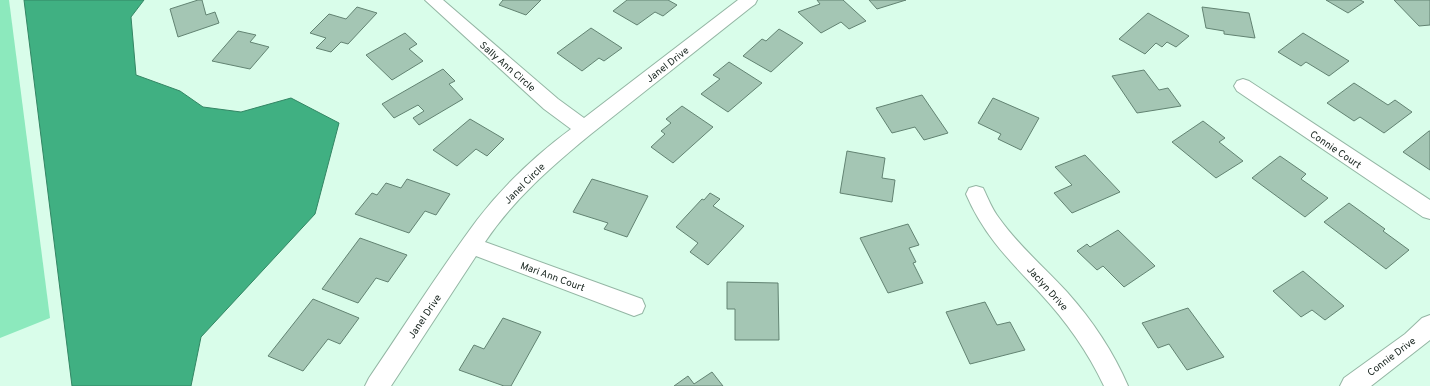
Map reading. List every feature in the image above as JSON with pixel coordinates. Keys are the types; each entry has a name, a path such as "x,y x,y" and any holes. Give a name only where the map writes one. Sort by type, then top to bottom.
{"street":[{"name":"Sally Ann Circle","path":"433,0 551,104 585,129"},
{"name":"Janel Drive","path":"585,129 749,0"},
{"name":"Connie Court","path":"1243,86 1430,211"},
{"name":"Janel Circle","path":"472,246 485,225 518,188 547,160 585,129"},
{"name":"Jaclyn Drive","path":"976,194 980,204 1000,235 1059,299 1092,339 1116,386"},
{"name":"Janel Drive","path":"376,386 472,246"},
{"name":"Mari Ann Court","path":"472,246 634,306"},
{"name":"Connie Drive","path":"1352,386 1413,341 1430,326"}],"shaded area":[{"path":"0,0 9,0 50,318 0,338"},
{"path":"24,0 144,0 131,17 136,75 180,91 203,107 241,112 291,98 339,123 315,214 201,337 191,386 72,386"}],"building":[{"path":"202,0 206,15 215,12 219,23 178,37 170,9"},
{"path":"503,0 541,0 526,15 499,5"},
{"path":"627,0 668,0 677,5 663,16 655,12 637,25 613,11"},
{"path":"817,0 843,0 866,21 849,29 841,22 821,33 798,12 820,4"},
{"path":"869,0 906,0 877,9"},
{"path":"1326,0 1360,0 1364,2 1348,13"},
{"path":"1394,0 1430,0 1430,25 1419,26"},
{"path":"357,7 377,13 348,44 341,42 331,52 316,48 326,38 310,33 329,14 346,19"},
{"path":"1202,7 1249,13 1255,38 1224,34 1224,31 1206,28"},
{"path":"1148,13 1189,36 1176,47 1167,42 1162,47 1156,43 1145,54 1119,39"},
{"path":"591,28 622,48 604,61 599,58 582,71 557,53"},
{"path":"779,29 803,43 771,72 743,56 762,39 766,41"},
{"path":"238,31 256,35 250,42 269,47 250,69 212,61"},
{"path":"405,33 417,44 409,49 423,61 392,80 366,55"},
{"path":"1303,33 1349,61 1329,76 1306,62 1301,66 1278,52"},
{"path":"729,62 762,83 728,112 701,94 720,79 713,75"},
{"path":"443,69 455,81 449,84 463,99 419,125 413,118 424,111 418,105 394,118 382,104"},
{"path":"1144,70 1159,90 1168,88 1181,106 1137,113 1112,76"},
{"path":"1354,83 1388,105 1395,100 1412,112 1384,133 1360,117 1354,121 1327,103"},
{"path":"922,95 948,133 924,140 915,127 892,133 876,108"},
{"path":"993,98 1039,118 1021,150 998,139 1001,134 978,123"},
{"path":"682,106 713,127 673,163 651,147 665,134 661,131 671,123 666,119"},
{"path":"470,119 504,139 487,156 476,149 457,166 433,150"},
{"path":"1203,121 1225,138 1219,142 1243,161 1216,178 1172,142"},
{"path":"1430,131 1430,170 1403,152"},
{"path":"847,151 885,158 882,178 895,180 892,202 840,193"},
{"path":"1085,155 1120,192 1072,213 1054,193 1072,185 1055,167"},
{"path":"1280,156 1306,174 1301,179 1328,198 1305,217 1252,178"},
{"path":"407,179 450,194 436,215 425,211 409,233 355,214 372,193 377,195 386,183 401,188"},
{"path":"592,179 648,196 627,237 604,229 608,223 573,212"},
{"path":"710,193 720,199 713,206 744,226 708,265 690,252 698,243 676,227 702,199 704,200"},
{"path":"1349,203 1385,229 1383,231 1409,250 1386,269 1324,222"},
{"path":"908,224 919,245 909,248 916,262 913,263 923,283 888,293 860,238"},
{"path":"1118,230 1155,266 1124,287 1103,266 1097,270 1077,251 1087,244 1090,247"},
{"path":"360,238 407,255 388,282 376,278 358,303 322,289"},
{"path":"1303,271 1344,306 1325,320 1312,310 1301,317 1273,291"},
{"path":"727,282 778,283 779,340 735,340 735,309 727,309"},
{"path":"313,299 359,318 340,344 328,339 303,371 268,356"},
{"path":"985,302 997,325 1010,322 1025,350 970,364 946,312"},
{"path":"1188,308 1224,357 1187,370 1169,344 1158,348 1142,323"},
{"path":"503,318 541,332 511,386 504,386 459,370 474,345 484,349"},
{"path":"712,372 723,386 674,386 688,376 694,384"}]}
